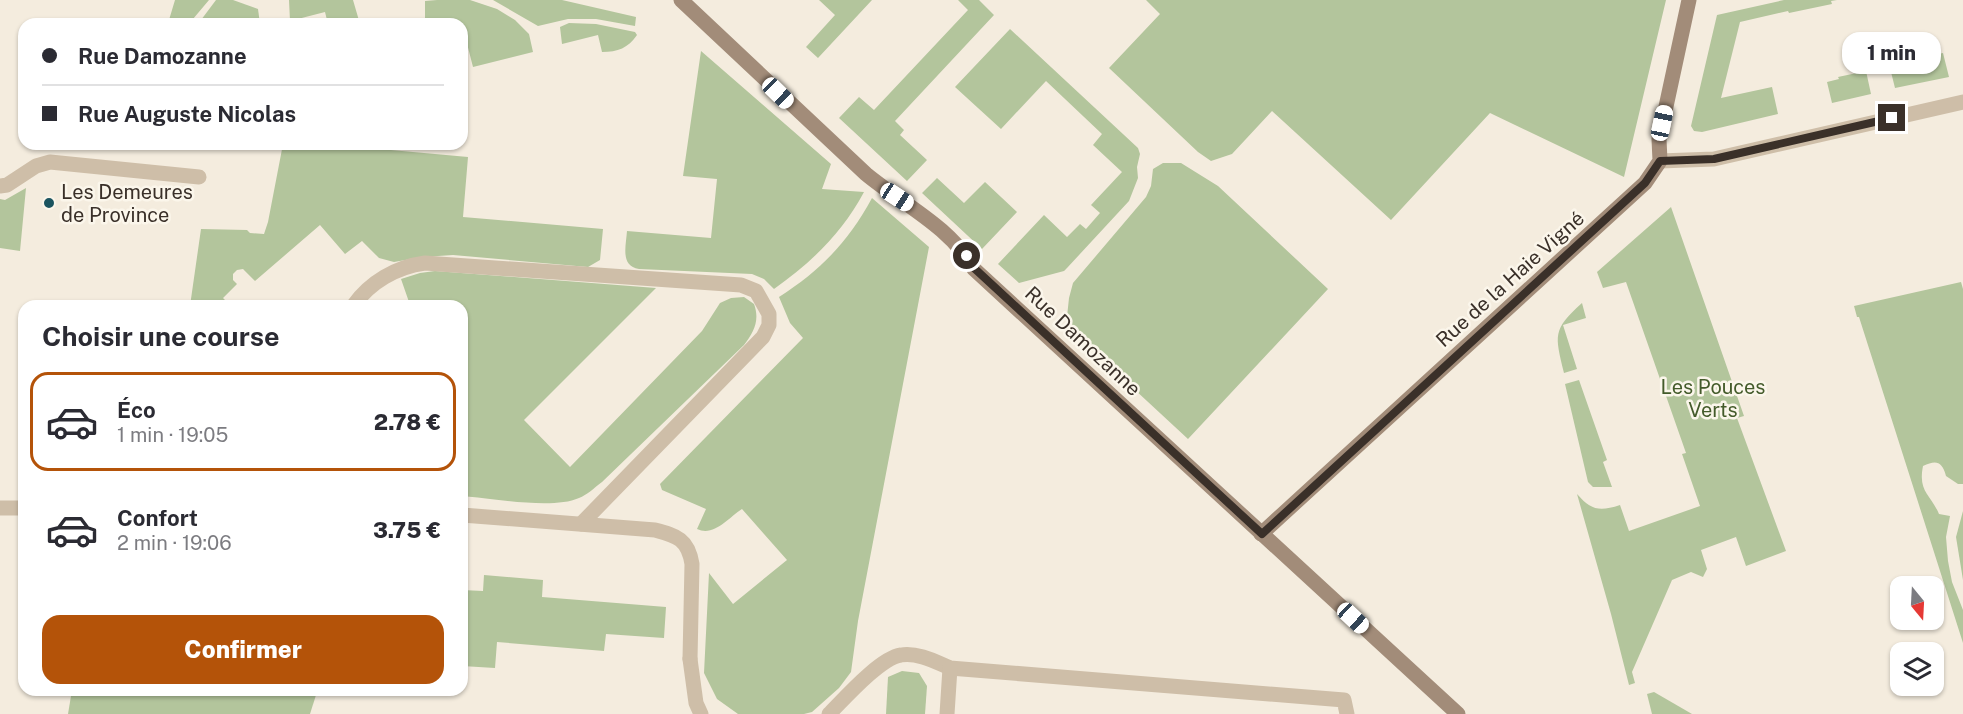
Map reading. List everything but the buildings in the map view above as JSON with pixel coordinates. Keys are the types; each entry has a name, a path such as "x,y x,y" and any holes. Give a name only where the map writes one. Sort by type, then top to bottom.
{"street":[{"name":"Rue Damozanne","path":"681,0 866,174 942,231 967,256 974,268 1458,714"},
{"path":"1689,0 1659,139 1660,161 1714,159 1963,102"},
{"name":"Rue de la Haie Vigné","path":"1262,534 1645,183 1660,161"},
{"path":"0,186 7,185 36,166 50,162 199,177"},
{"path":"358,300 374,283 405,267 424,263 741,285 756,291 770,314 769,325 763,337 581,524"},
{"path":"0,508 18,508"},
{"path":"468,515 655,530 675,536 684,542 690,551 692,564 690,659 696,703 701,714"},
{"path":"829,714 871,672 900,655 926,658 950,668 1344,700 1347,714"},
{"path":"947,714 950,668"}],"green space":[{"path":"175,0 209,0 194,18 170,18"},
{"path":"216,0 233,0 258,9 259,18 202,18"},
{"path":"289,0 353,0 358,18 326,18 325,12 302,18 290,18"},
{"path":"470,0 497,9 515,20 529,34 533,52 473,67 468,47 468,18 425,18 425,1"},
{"path":"493,0 562,0 636,17 635,26 596,19 568,19 538,26"},
{"path":"819,0 872,0 818,58 806,47 835,15"},
{"path":"958,0 979,0 994,15 895,121 904,130 900,135 927,160 907,181 839,118 859,97 874,110 968,10"},
{"path":"1146,0 1666,0 1624,177 1490,113 1391,220 1272,111 1232,154 1211,161 1198,152 1109,68 1160,14"},
{"path":"1784,0 1837,0 1831,1 1832,4 1740,22 1721,98 1772,87 1778,114 1702,132 1694,131 1691,126 1717,15"},
{"path":"569,23 596,24 635,32 637,35 622,48 602,52 598,35 562,44 560,27"},
{"path":"1010,29 1138,148 1140,154 1137,167 1138,178 1129,201 1067,268 1064,271 1019,283 998,264 1044,215 1067,237 1080,224 1086,229 1100,213 1091,205 1122,172 1093,145 1102,134 1046,81 1001,129 955,87"},
{"path":"701,51 831,164 822,189 864,192 846,221 825,246 774,289 764,279 752,274 639,269 629,264 627,260 625,249 627,231 711,238 717,179 683,176"},
{"path":"1943,53 1949,77 1895,88 1890,68 1911,63 1911,60"},
{"path":"1866,71 1871,94 1832,103 1827,82 1839,79 1838,77"},
{"path":"282,150 391,150 468,157 463,217 603,229 600,260 588,267 453,255 394,262 379,258 362,241 345,254 320,225 255,281 243,269 237,270 233,274 233,280 237,284 223,298 225,300 191,300 201,229 247,230 250,233 264,234"},
{"path":"1163,163 1181,163 1218,186 1328,289 1188,439 1066,326 1073,283 1146,197 1151,186 1153,169"},
{"path":"937,178 964,203 985,182 1017,212 982,249 922,193"},
{"path":"26,188 20,251 0,248 0,199 5,200"},
{"path":"872,198 929,247 858,621 851,672 839,688 812,712 738,714 717,699 704,673 709,573 733,604 787,560 742,509 715,529 703,531 697,529 706,509 662,490 660,484 803,338 790,323 779,297 808,276 832,254 863,214"},
{"name":"Les Pouces Verts","path":"1671,207 1744,416 1737,418 1786,551 1746,566 1736,537 1701,550 1707,569 1703,577 1691,572 1672,580 1632,672 1635,683 1629,685 1577,494 1596,508 1620,505 1629,531 1700,506 1682,454 1686,453 1626,282 1603,288 1597,272"},
{"path":"435,271 656,288 524,420 570,467 702,331 720,303 731,298 744,297 754,304 756,321 744,345 602,482 585,495 554,503 468,497 468,300 408,300 401,279"},
{"path":"1961,282 1963,289 1963,484 1958,484 1946,476 1943,467 1938,463 1923,466 1922,482 1939,514 1950,516 1946,537 1948,561 1952,582 1963,610 1963,643 1944,583 1944,576 1942,576 1854,306"},
{"path":"1582,303 1586,318 1563,325 1577,369 1564,373 1558,334 1565,320"},
{"path":"1579,380 1607,460 1603,462 1612,487 1593,487 1588,482 1565,384"},
{"path":"1963,511 1963,580 1956,537"},
{"path":"484,575 543,580 542,597 666,607 664,638 606,634 604,651 497,642 495,668 468,666 468,590 483,591"},
{"path":"902,671 919,673 927,686 925,714 886,714 888,677"},
{"path":"1654,692 1692,714 1652,714 1647,694"},
{"path":"71,696 316,696 310,714 68,714"}],"place":[{"name":"Les Demeures de Province","path":"49,203"}],"route":[{"path":"967,256 974,268 1262,534 1645,183 1660,161 1714,159 1892,118"}]}
